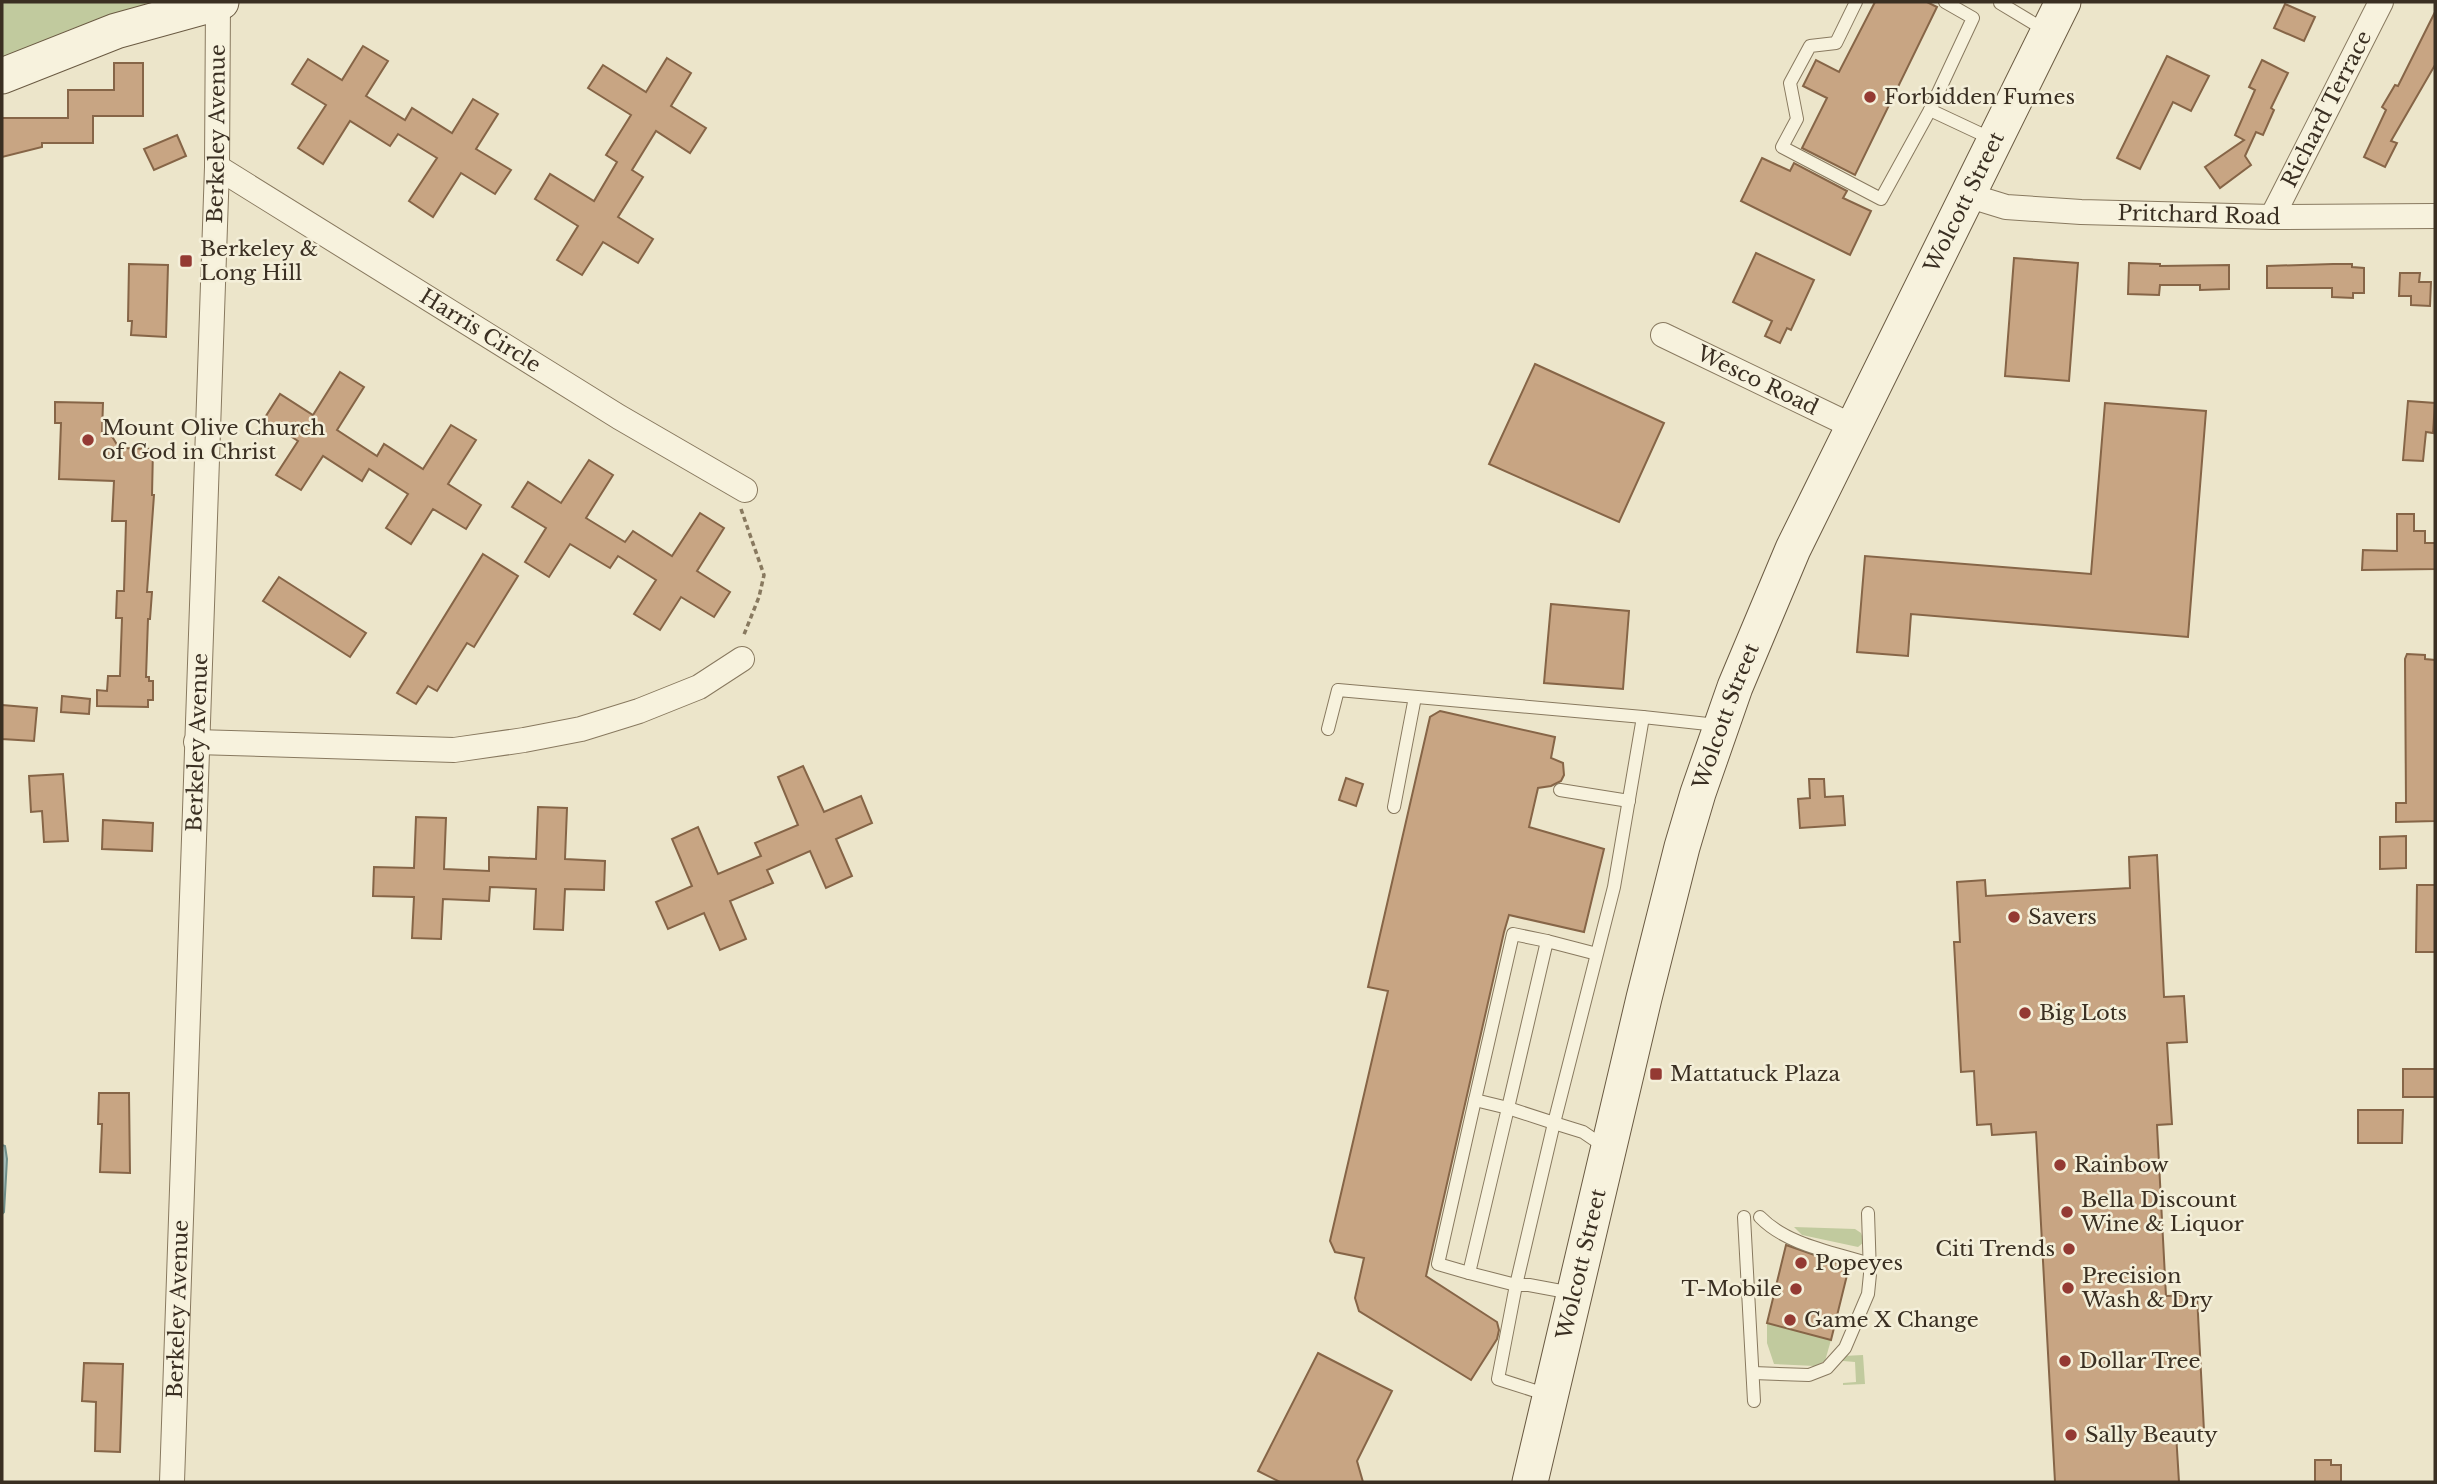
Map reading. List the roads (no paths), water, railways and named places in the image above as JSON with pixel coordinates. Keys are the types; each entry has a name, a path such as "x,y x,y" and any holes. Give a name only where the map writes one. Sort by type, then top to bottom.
{"main road":[{"path":"2,76 116,32 219,2"},
{"name":"Wolcott Street","path":"1530,1482 1682,847 1721,726 1771,598 1853,426 2056,17"}],"street":[{"name":"Berkeley Avenue","path":"172,1482 217,167 219,2"},
{"name":"Richard Terrace","path":"2272,217 2381,2"},
{"name":"Harris Circle","path":"217,167 619,417 745,490"},
{"name":"Pritchard Road","path":"1968,195 2006,207 2081,212 2272,217 2435,216"},
{"name":"Wesco Road","path":"1663,335 1853,426"},
{"path":"196,742 454,750 524,740 581,729 639,711 699,687 742,659"}],"lane":[{"path":"1856,2 1836,43 1810,46 1790,83 1797,119 1782,148 1881,199 1930,110 1973,18 1945,2"},
{"path":"1998,2 2056,17"},
{"path":"1930,110 1995,140"},
{"path":"1328,729 1338,690 1721,726"},
{"path":"1394,807 1415,697"},
{"path":"1551,1395 1498,1379 1516,1285 1554,1123 1614,887 1643,718"},
{"path":"1560,790 1629,801"},
{"path":"1575,1293 1529,1284 1516,1285 1438,1264 1513,934 1597,954"},
{"path":"1469,1273 1547,941"},
{"path":"1475,1100 1583,1132 1609,1150"},
{"path":"1753,1373 1809,1375 1827,1368 1845,1348 1868,1294 1868,1213"},
{"path":"1744,1217 1754,1401"},
{"path":"1760,1217 1772,1230 1788,1237 1870,1264"}],"water":[{"path":"2,1145 5,1146 7,1159 2,1214"}],"place":[{"name":"Forbidden Fumes","path":"1870,97"},
{"name":"Berkeley & Long Hill","path":"186,261"},
{"name":"Mount Olive Church of God in Christ","path":"88,440"},
{"name":"Savers","path":"2014,917"},
{"name":"Big Lots","path":"2025,1013"},
{"name":"Mattatuck Plaza","path":"1656,1074"},
{"name":"Rainbow","path":"2060,1165"},
{"name":"Bella Discount Wine & Liquor","path":"2067,1212"},
{"name":"Citi Trends","path":"2069,1249"},
{"name":"Popeyes","path":"1801,1263"},
{"name":"Precision Wash & Dry","path":"2068,1288"},
{"name":"T-Mobile","path":"1796,1289"},
{"name":"Game X Change","path":"1790,1320"},
{"name":"Dollar Tree","path":"2065,1361"},
{"name":"Sally Beauty","path":"2071,1435"}]}
